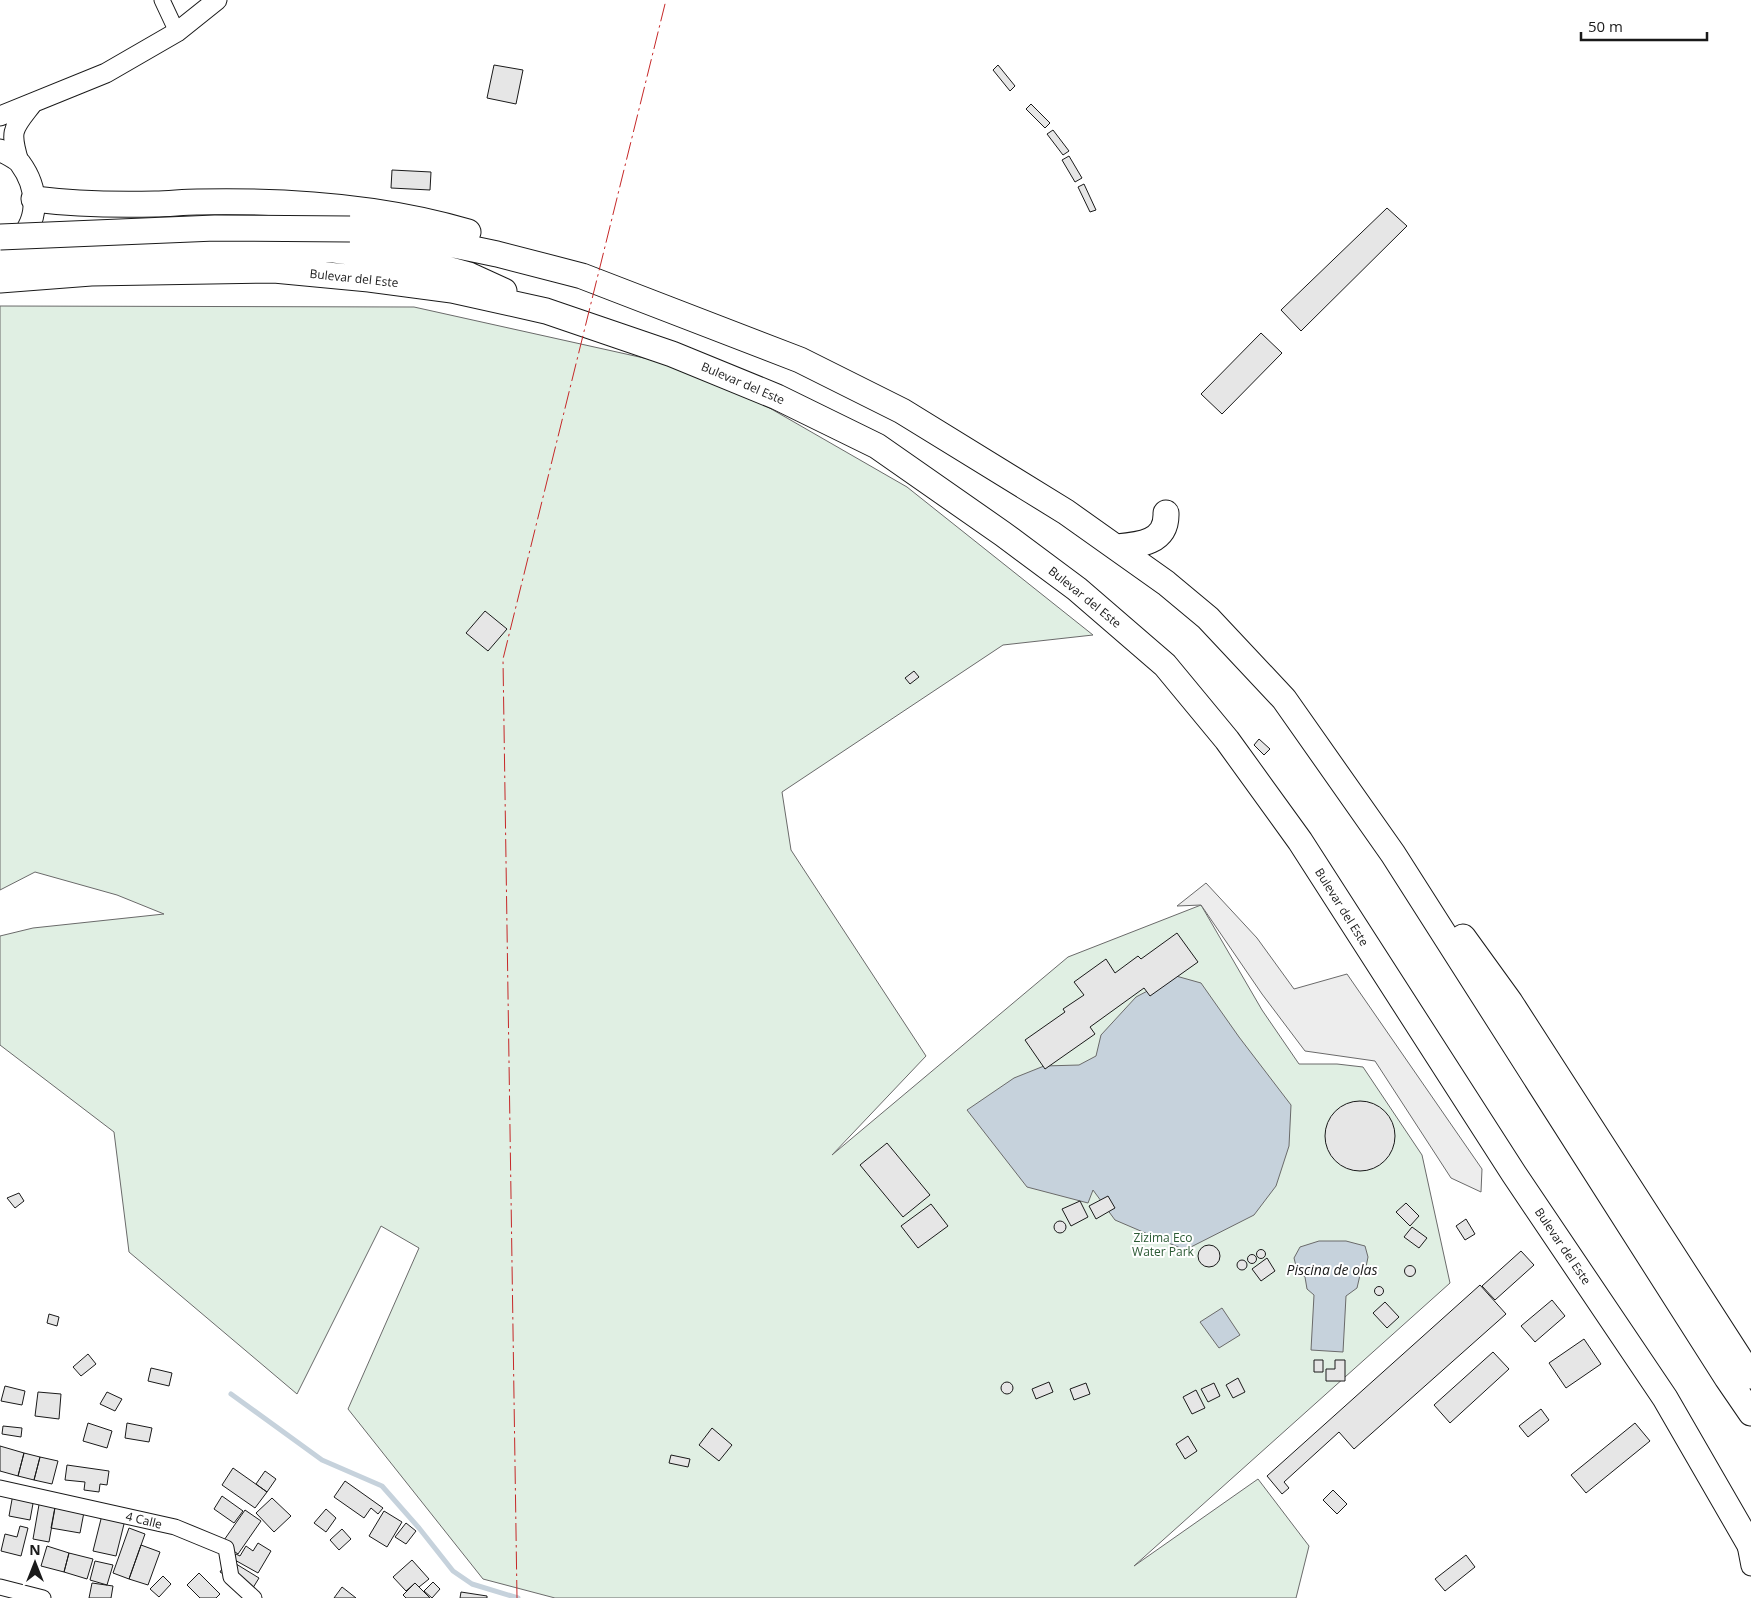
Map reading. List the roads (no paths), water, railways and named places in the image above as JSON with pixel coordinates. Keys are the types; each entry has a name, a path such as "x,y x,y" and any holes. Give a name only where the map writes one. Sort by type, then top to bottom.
{"highway":[{"path":"34,199 65,203 113,204 253,202 360,209 399,215 466,232 536,256 582,276 800,360 893,407 1066,512 1116,547 1166,583 1208,618 1284,699 1393,854 1739,1377 1751,1413"},
{"path":"100,252 70,244 62,238 60,228 65,218 74,212 91,206 113,204"},
{"path":"0,237 215,228 350,229 435,241 497,254 582,276"},
{"path":"0,253 262,247 334,250 414,260 470,275 546,311"},
{"name":"Bulevar del Este","path":"0,280 91,273 274,270 370,279 452,290 546,311 672,354 777,396 876,446 1003,534 1077,588 1165,665 1210,718 1300,841 1514,1174 1665,1398 1749,1534"},
{"path":"1116,547 1148,543 1164,530 1166,513"}],"main road":[{"path":"0,150 19,162 29,180 34,199 33,218 29,229 20,239 0,253"}],"street":[{"path":"162,0 177,32"},
{"path":"0,116 106,73 177,32 217,0"},
{"path":"19,162 13,142 13,132 33,102"},
{"name":"4 Calle","path":"0,1488 175,1527 226,1548 231,1577 254,1598"},
{"path":"1749,1534 1751,1566"},
{"path":"0,1587 43,1598"}],"water":[{"path":"1176,976 1201,983 1291,1105 1289,1146 1276,1186 1254,1215 1185,1250 1115,1220 1093,1190 1088,1203 1027,1187 967,1110 1014,1078 1044,1066 1079,1065 1096,1056 1101,1035 1136,997"},
{"name":"Piscina de olas","path":"1319,1241 1346,1241 1365,1246 1368,1257 1366,1267 1360,1275 1357,1288 1346,1296 1343,1352 1311,1350 1314,1295 1307,1289 1305,1277 1297,1270 1294,1258 1300,1247"},
{"path":"1222,1308 1240,1335 1219,1348 1200,1322"}],"waterway":[{"path":"231,1394 322,1460 382,1486 453,1571 472,1584 518,1598"}],"park label":[{"name":"Zizima Eco Water Park","path":"1163,1244"}]}
